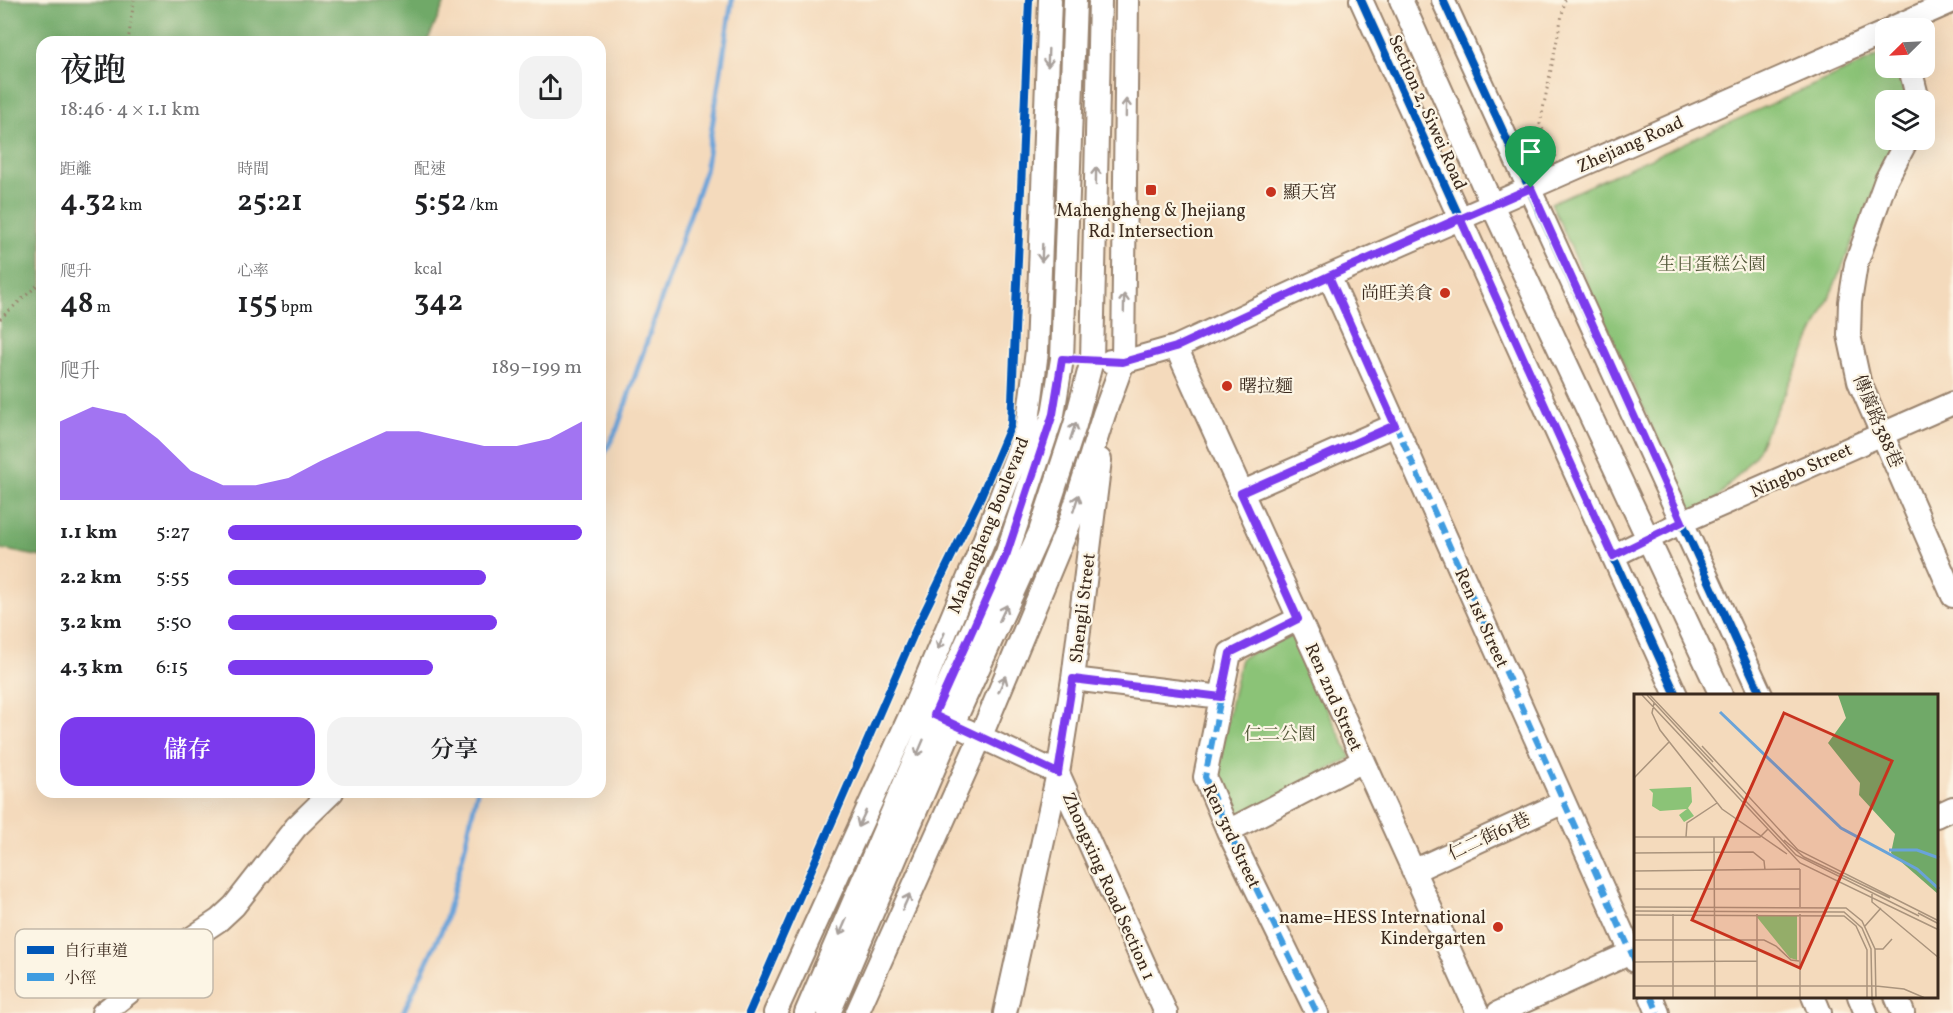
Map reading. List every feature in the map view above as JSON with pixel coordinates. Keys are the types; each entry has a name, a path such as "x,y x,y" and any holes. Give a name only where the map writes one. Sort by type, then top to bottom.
{"street":[{"name":"Mahengheng Boulevard","path":"829,1013 934,714 984,542 1027,429 1037,351 1050,0"},
{"name":"Mahengheng Boulevard","path":"806,1013 934,714 1007,553 1053,414 1062,359 1075,0"},
{"name":"Mahengheng Boulevard","path":"775,1013 934,714 1040,532 1076,425 1092,360 1100,0"},
{"path":"857,1013 980,738 1070,522 1123,362 1127,0"},
{"name":"Section 2, Siwei Road","path":"1360,0 1676,694"},
{"name":"Section 2, Siwei Road","path":"1401,0 1492,205 1721,694"},
{"path":"1443,0 1531,188 1761,694"},
{"name":"Zhejiang Road","path":"1916,18 1953,1"},
{"name":"Zhejiang Road","path":"1037,351 1062,359 1123,362 1176,347 1329,276 1875,36"},
{"path":"1389,63 1422,49"},
{"path":"1097,136 1126,135"},
{"path":"1045,139 1070,138"},
{"name":"傳廣路388巷","path":"1902,150 1886,180 1856,264 1850,303 1849,335 1859,381 1953,596"},
{"name":"Ren 1st Street","path":"1329,276 1634,955"},
{"name":"Ren 2nd Street","path":"1176,347 1478,1013"},
{"name":"Ningbo Street","path":"1613,556 1682,522 1953,403"},
{"name":"Shengli Street","path":"1005,1013 1058,773 1073,679 1104,414"},
{"path":"1241,493 1395,425"},
{"name":"Ren 3rd Street","path":"1298,619 1230,653 1204,777 1317,1013"},
{"path":"1073,679 1221,697"},
{"name":"Zhongxing Road Section 1","path":"934,714 980,738 1058,773 1166,1013"},
{"path":"1228,831 1363,761"},
{"path":"206,929 234,906 296,828 327,798"},
{"name":"仁二街61巷","path":"1413,871 1564,802"},
{"path":"1938,815 1953,808"},
{"path":"1498,1013 1634,955"},
{"path":"103,1013 122,998"},
{"path":"1652,998 1658,1013"},
{"path":"1814,998 1820,1013"},
{"path":"1860,998 1866,1013"},
{"path":"1897,998 1903,1013"}],"path":[{"path":"129,36 134,0"},
{"path":"1564,173 1540,124 1565,0"},
{"path":"0,319 36,286"}],"green space":[{"path":"0,0 446,0 430,36 36,36 36,556 0,549"},
{"name":"生日蛋糕公園","path":"1875,57 1875,78 1900,78 1904,90 1875,90 1875,150 1892,150 1823,312 1755,456 1695,523 1551,203"},
{"name":"仁二公園","path":"1291,635 1351,758 1234,820 1215,775 1241,658"}],"waterway":[{"path":"606,450 617,429 705,171 732,0"},
{"path":"403,1013 444,925 476,798"}],"marked path":[{"path":"1329,276 1634,959"},
{"path":"1298,619 1230,653 1205,777 1228,831 1317,1013"},
{"path":"1652,998 1658,1013"}],"cycle path":[{"path":"749,1013 916,629 981,496 1011,425 1029,0"},
{"path":"1361,0 1676,694"},
{"path":"1443,0 1761,694"}],"place":[{"name":"Mahengheng & Jhejiang Rd. Intersection","path":"1151,190"},
{"name":"顯天宮","path":"1271,192"},
{"name":"尚旺美食","path":"1445,293"},
{"name":"曙拉麵","path":"1227,386"},
{"name":"name=HESS International Kindergarten","path":"1498,927"}],"route":[{"path":"1531,188 1460,218 1329,276 1176,347 1123,362 1062,359 1053,414 1007,553 934,715 1058,773 1073,679 1221,697 1230,653 1298,619 1241,493 1395,425 1329,276 1394,247 1460,218 1613,556 1682,522 1531,188"}]}
